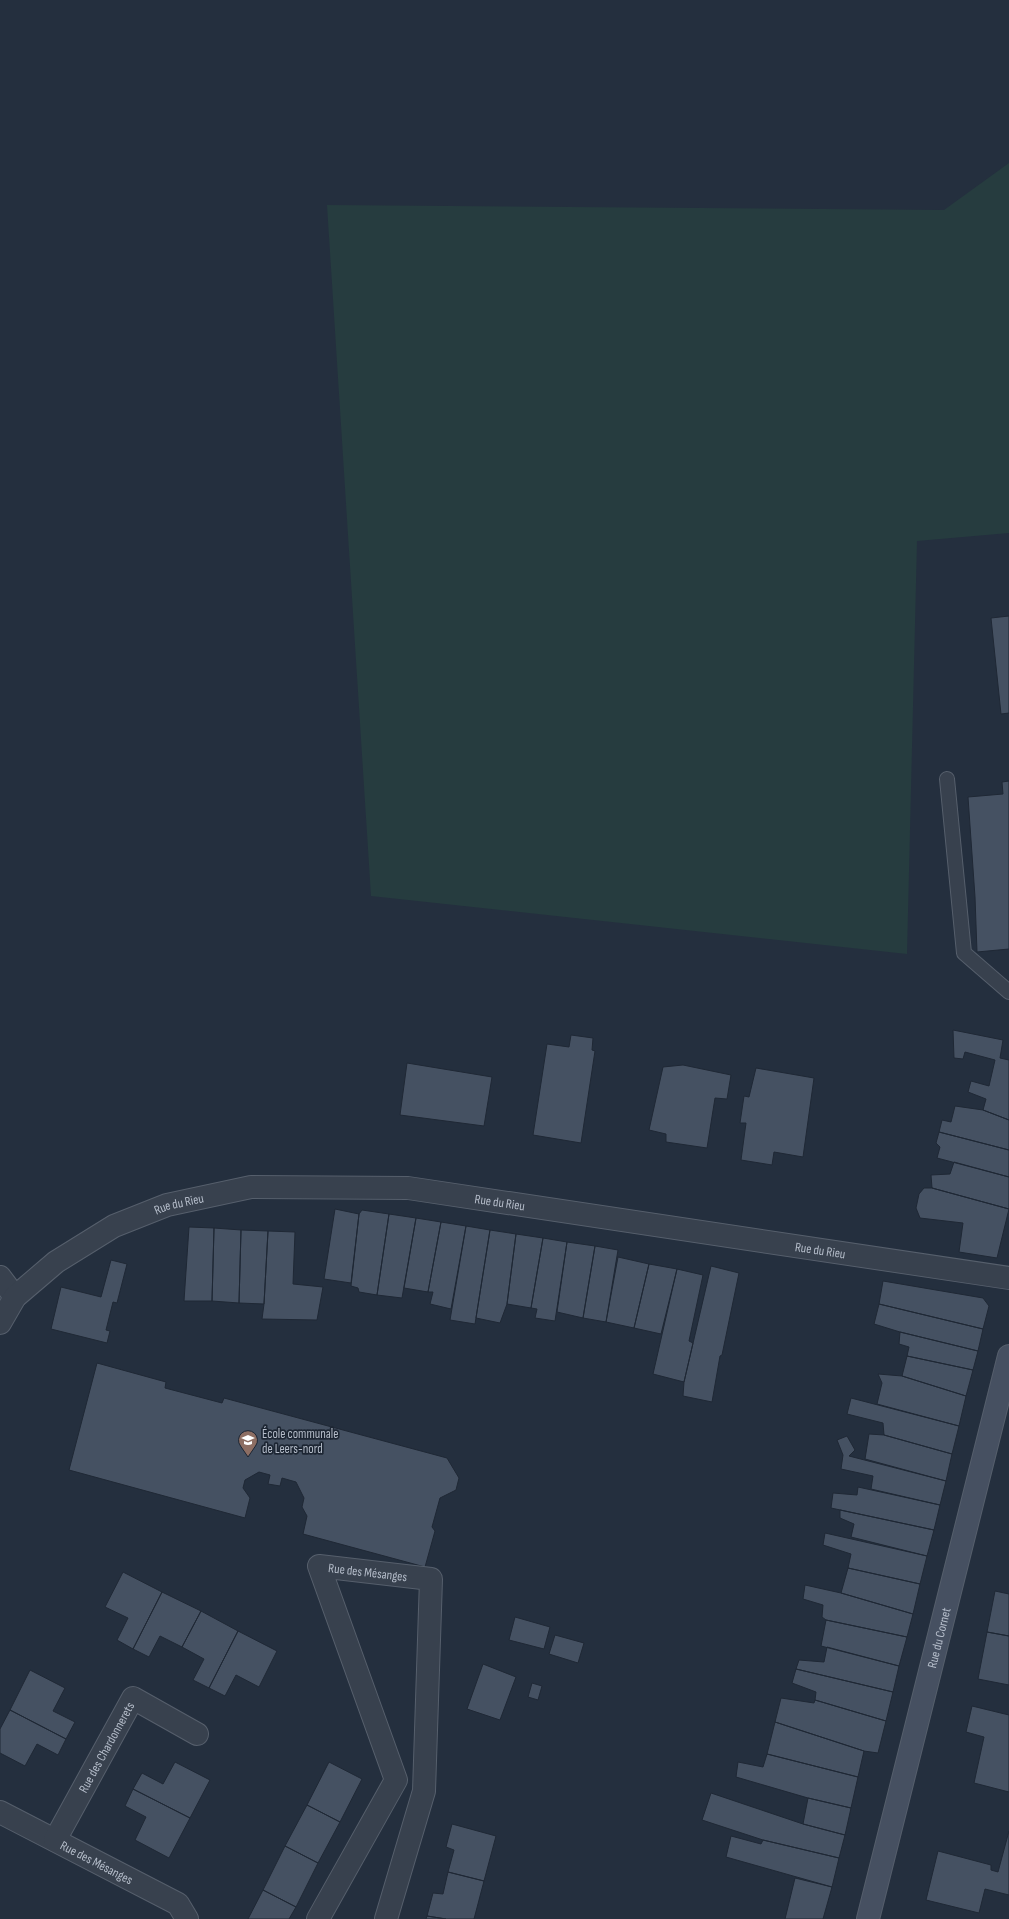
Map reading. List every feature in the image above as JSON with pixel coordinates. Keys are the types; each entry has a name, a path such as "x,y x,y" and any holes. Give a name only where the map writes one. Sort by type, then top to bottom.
{"street":[{"name":"Rue du Rieu","path":"0,1324 14,1297 56,1262 114,1226 167,1205 251,1187 408,1188 1009,1278"},
{"path":"0,1277 14,1297"},
{"name":"Rue du Cornet","path":"868,1919 1009,1356"},
{"name":"Rue des Mésanges","path":"386,1919 424,1791 431,1579 319,1566 396,1780"},
{"name":"Rue des Chardonnerets","path":"55,1840 133,1698 197,1734"},
{"path":"318,1919 396,1780 424,1791"},
{"name":"Rue des Mésanges","path":"0,1812 178,1904 187,1919"}],"lane":[{"path":"947,779 964,953 1009,992"}],"green space":[{"path":"1009,163 1009,533 917,541 907,954 371,896 327,205 944,210"}],"building":[{"path":"1009,616 1009,713 1001,714 991,618"},
{"path":"1009,781 1009,949 977,952 968,797 1003,794 1002,782"},
{"path":"953,1030 1003,1040 1000,1058 1009,1060 1009,1120 983,1110 986,1099 968,1092 971,1081 989,1086 995,1060 965,1052 963,1059 954,1058"},
{"path":"571,1035 593,1038 592,1050 595,1051 581,1143 533,1135 547,1044 569,1047"},
{"path":"407,1063 492,1077 484,1126 400,1115"},
{"path":"683,1065 731,1075 727,1099 715,1098 707,1148 666,1142 666,1134 649,1130 663,1067"},
{"path":"756,1068 814,1078 803,1157 774,1152 772,1165 741,1160 746,1123 740,1123 744,1096 749,1097"},
{"path":"955,1106 983,1110 1009,1120 1009,1150 939,1132 942,1120 951,1122"},
{"path":"939,1132 1009,1150 1009,1177 937,1158 940,1147 936,1143"},
{"path":"954,1162 1009,1177 1009,1209 932,1188 931,1175 950,1174"},
{"path":"924,1188 932,1188 1009,1209 997,1258 959,1252 963,1223 920,1218 916,1208 919,1194"},
{"path":"335,1209 359,1214 351,1283 324,1279"},
{"path":"362,1210 389,1214 377,1295 359,1292 358,1288 351,1286 359,1214"},
{"path":"389,1214 416,1218 402,1298 377,1295"},
{"path":"416,1218 441,1222 428,1292 404,1288"},
{"path":"441,1222 466,1226 451,1309 430,1304 433,1292 428,1292"},
{"path":"466,1226 490,1230 475,1324 450,1320"},
{"path":"189,1227 214,1228 212,1301 184,1301"},
{"path":"214,1228 241,1230 239,1303 212,1301"},
{"path":"241,1230 268,1231 264,1304 239,1303"},
{"path":"490,1230 516,1234 507,1304 500,1323 476,1318"},
{"path":"268,1231 295,1232 293,1284 323,1287 317,1320 262,1319"},
{"path":"516,1234 543,1238 531,1308 507,1304"},
{"path":"543,1238 567,1242 555,1321 535,1318 537,1309 531,1308"},
{"path":"567,1242 595,1246 583,1318 557,1312"},
{"path":"595,1246 618,1250 606,1322 583,1318"},
{"path":"618,1257 649,1264 634,1328 606,1322"},
{"path":"111,1260 127,1264 117,1303 113,1302 106,1330 110,1331 107,1343 51,1329 61,1287 101,1297"},
{"path":"649,1264 677,1269 661,1334 634,1328"},
{"path":"711,1266 739,1273 722,1355 720,1356 712,1402 683,1396 684,1382"},
{"path":"677,1269 703,1275 689,1341 693,1343 684,1382 653,1374"},
{"path":"883,1281 983,1298 989,1306 983,1329 879,1304"},
{"path":"879,1304 983,1329 978,1351 900,1332 874,1324"},
{"path":"900,1332 978,1351 973,1370 907,1356 909,1347 899,1344"},
{"path":"907,1356 973,1370 966,1396 902,1376"},
{"path":"97,1363 166,1382 165,1388 222,1403 224,1398 447,1458 459,1478 456,1490 440,1498 432,1527 435,1531 425,1567 303,1534 307,1516 302,1507 304,1498 296,1482 282,1478 280,1486 268,1484 270,1475 259,1472 245,1480 243,1488 250,1498 245,1518 69,1470"},
{"path":"878,1374 902,1376 966,1396 959,1426 877,1404 882,1383"},
{"path":"851,1398 959,1426 952,1454 884,1435 883,1423 847,1414"},
{"path":"869,1434 884,1435 952,1454 946,1481 865,1459"},
{"path":"847,1436 855,1450 849,1456 946,1481 940,1505 871,1489 873,1476 841,1469 843,1455 837,1440"},
{"path":"858,1487 940,1505 934,1530 831,1508 833,1493 857,1495"},
{"path":"840,1510 934,1530 927,1556 851,1537 854,1524 840,1518"},
{"path":"825,1533 927,1556 920,1584 848,1568 851,1554 823,1545"},
{"path":"848,1568 920,1584 913,1614 841,1593"},
{"path":"123,1572 162,1592 133,1649 117,1640 128,1618 105,1607"},
{"path":"805,1585 841,1593 913,1614 907,1637 826,1620 822,1617 823,1605 803,1599"},
{"path":"995,1591 1009,1594 1009,1636 987,1632"},
{"path":"162,1592 201,1611 182,1647 160,1636 149,1657 133,1649"},
{"path":"201,1611 238,1631 209,1688 193,1680 204,1659 182,1647"},
{"path":"515,1617 550,1627 544,1649 509,1640"},
{"path":"826,1620 907,1637 899,1666 821,1646"},
{"path":"238,1631 277,1651 259,1687 236,1675 225,1696 209,1688"},
{"path":"987,1632 1009,1636 1009,1685 978,1679"},
{"path":"555,1635 584,1643 578,1663 549,1654"},
{"path":"827,1647 899,1666 893,1692 796,1669 799,1660 824,1662"},
{"path":"483,1664 516,1677 500,1720 467,1709"},
{"path":"796,1669 893,1692 886,1721 815,1700 816,1692 792,1683"},
{"path":"30,1670 65,1688 53,1711 75,1722 66,1739 10,1710"},
{"path":"532,1683 542,1686 538,1700 528,1697"},
{"path":"781,1698 814,1703 815,1700 886,1721 878,1753 864,1751 775,1722"},
{"path":"972,1706 1009,1715 1009,1792 974,1783 984,1737 966,1732"},
{"path":"10,1710 66,1739 58,1755 37,1744 25,1766 0,1753 0,1729"},
{"path":"775,1722 864,1751 858,1777 767,1754"},
{"path":"767,1754 858,1777 851,1808 808,1798 736,1777 738,1762 763,1767"},
{"path":"175,1762 210,1780 190,1818 133,1789 142,1773 163,1784"},
{"path":"329,1762 362,1779 340,1822 307,1805"},
{"path":"133,1789 190,1818 169,1858 135,1840 146,1817 125,1806"},
{"path":"711,1793 803,1824 845,1835 839,1858 763,1840 702,1820"},
{"path":"808,1798 851,1808 845,1835 803,1824"},
{"path":"307,1805 340,1822 318,1863 285,1846"},
{"path":"452,1824 496,1836 484,1881 448,1872 454,1850 446,1847"},
{"path":"1009,1831 1009,1895 985,1889 979,1913 926,1900 938,1851 991,1865 991,1870 998,1872"},
{"path":"731,1836 761,1844 763,1840 839,1858 832,1887 726,1857"},
{"path":"285,1846 318,1863 296,1907 263,1890"},
{"path":"448,1872 484,1881 474,1919 446,1919 427,1916 433,1893 443,1894"},
{"path":"795,1878 832,1887 823,1919 785,1919"},
{"path":"263,1890 296,1907 289,1919 248,1919"},
{"path":"427,1916 446,1919 426,1919"}],"place":[{"name":"École communale de Leers-nord","path":"248,1457"}]}
